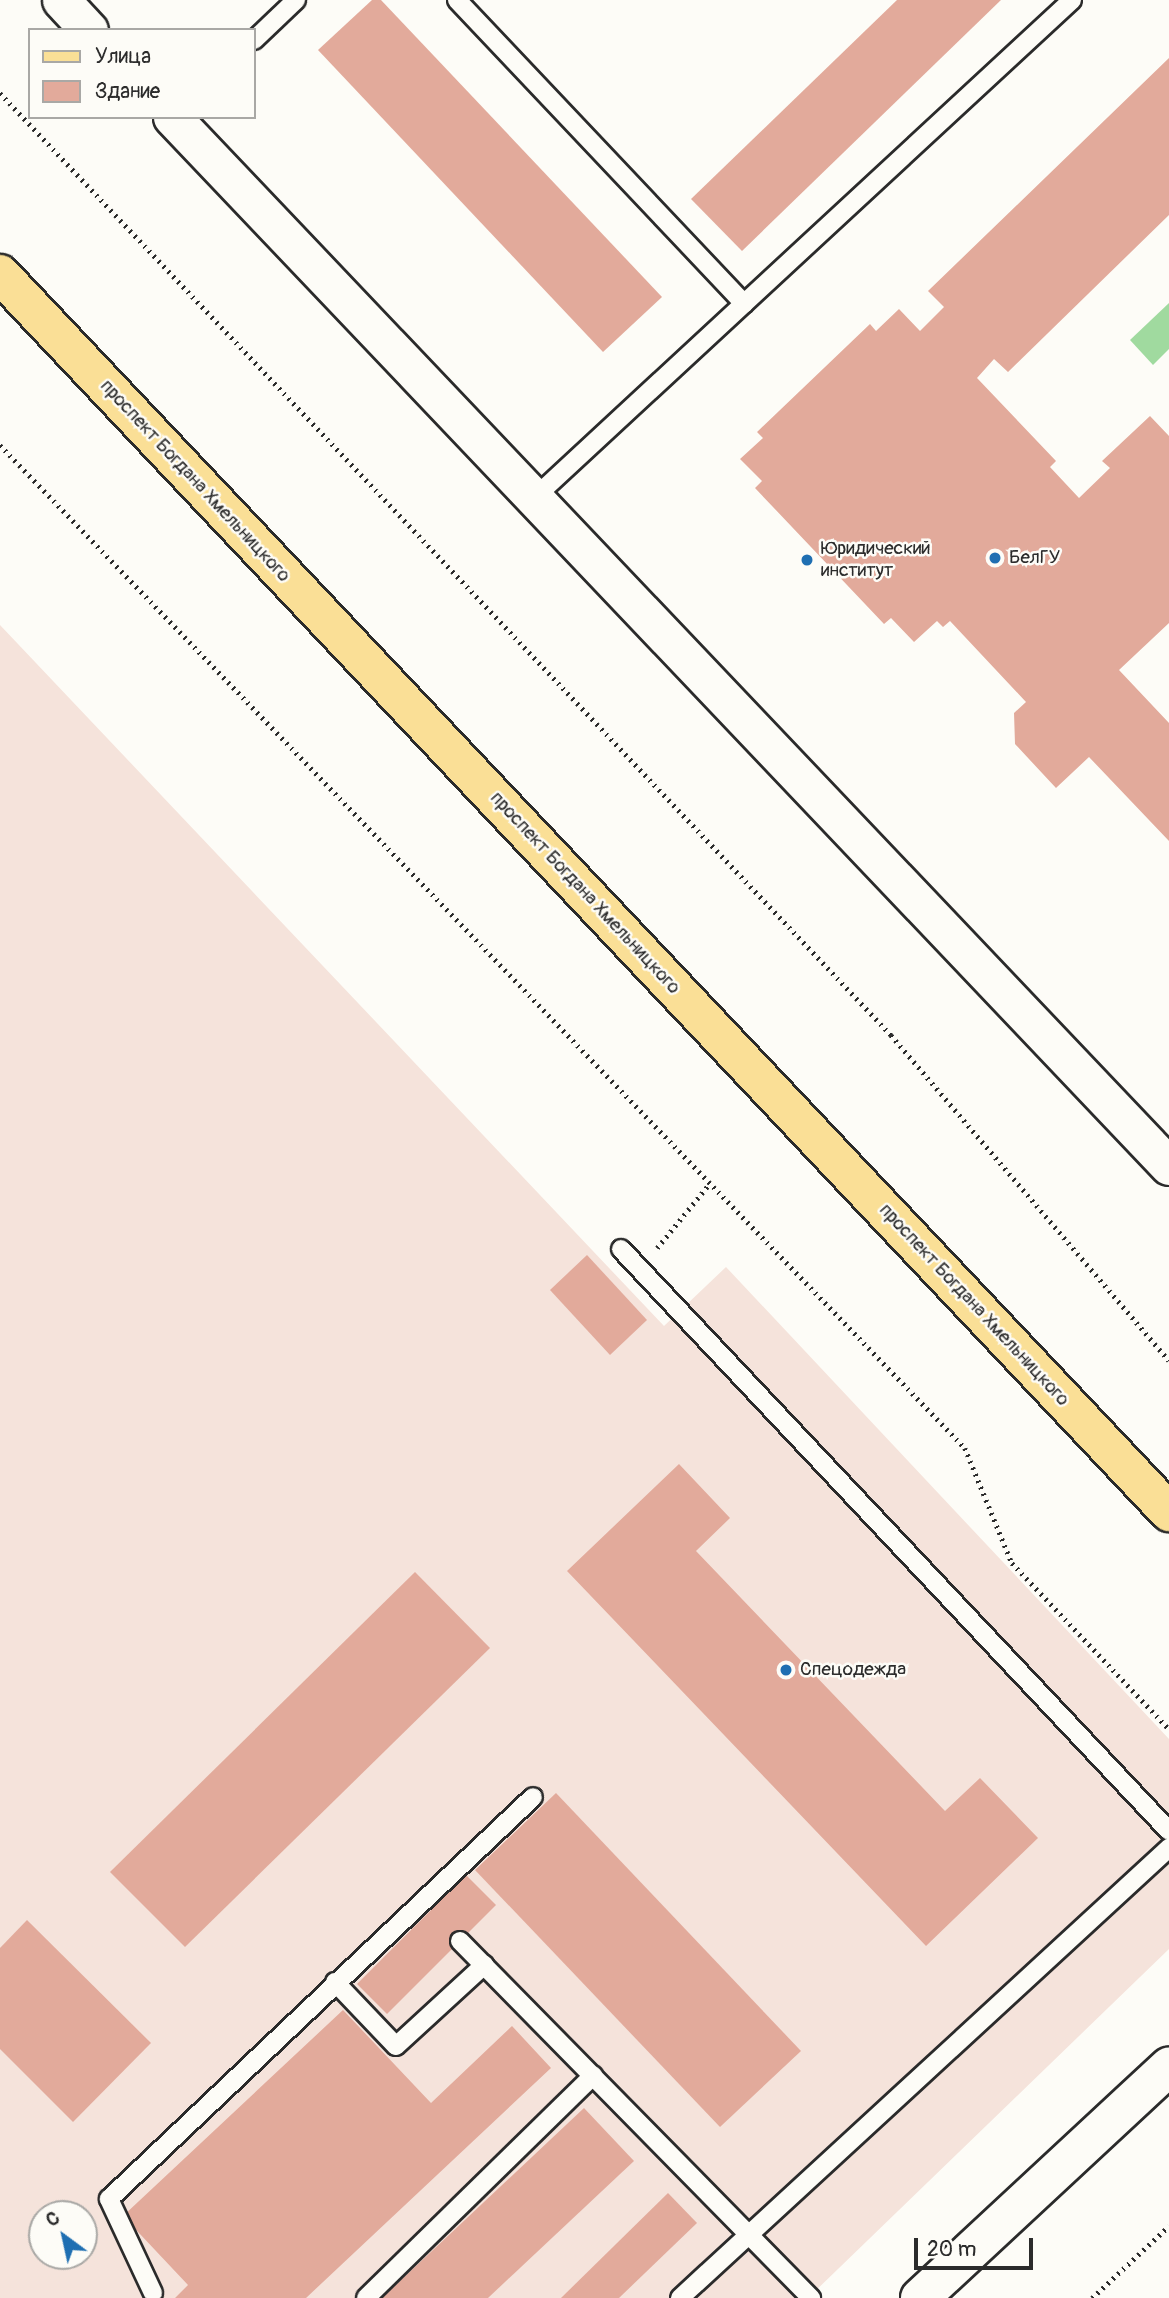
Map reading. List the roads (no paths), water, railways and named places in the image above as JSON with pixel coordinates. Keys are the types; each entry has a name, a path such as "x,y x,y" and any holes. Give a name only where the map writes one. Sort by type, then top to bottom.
{"main road":[{"name":"проспект Богдана Хмельницкого","path":"0,274 1169,1512"},
{"path":"920,2298 1169,2067"}],"street":[{"path":"61,0 87,28"},
{"path":"175,119 1169,1166"}],"lane":[{"path":"256,38 296,0"},
{"path":"457,0 744,304"},
{"path":"534,498 1072,0"},
{"path":"621,1249 1169,1831"},
{"path":"153,2293 109,2199 335,1982 426,1906 533,1797"},
{"path":"680,2298 748,2232 1169,1848"},
{"path":"460,1941 811,2298"},
{"path":"335,1982 396,2046 484,1965"},
{"path":"366,2298 593,2076"}],"place":[{"name":"БелГУ","path":"995,558"},
{"name":"Юридический институт","path":"807,560"},
{"name":"Спецодежда","path":"786,1670"}]}
